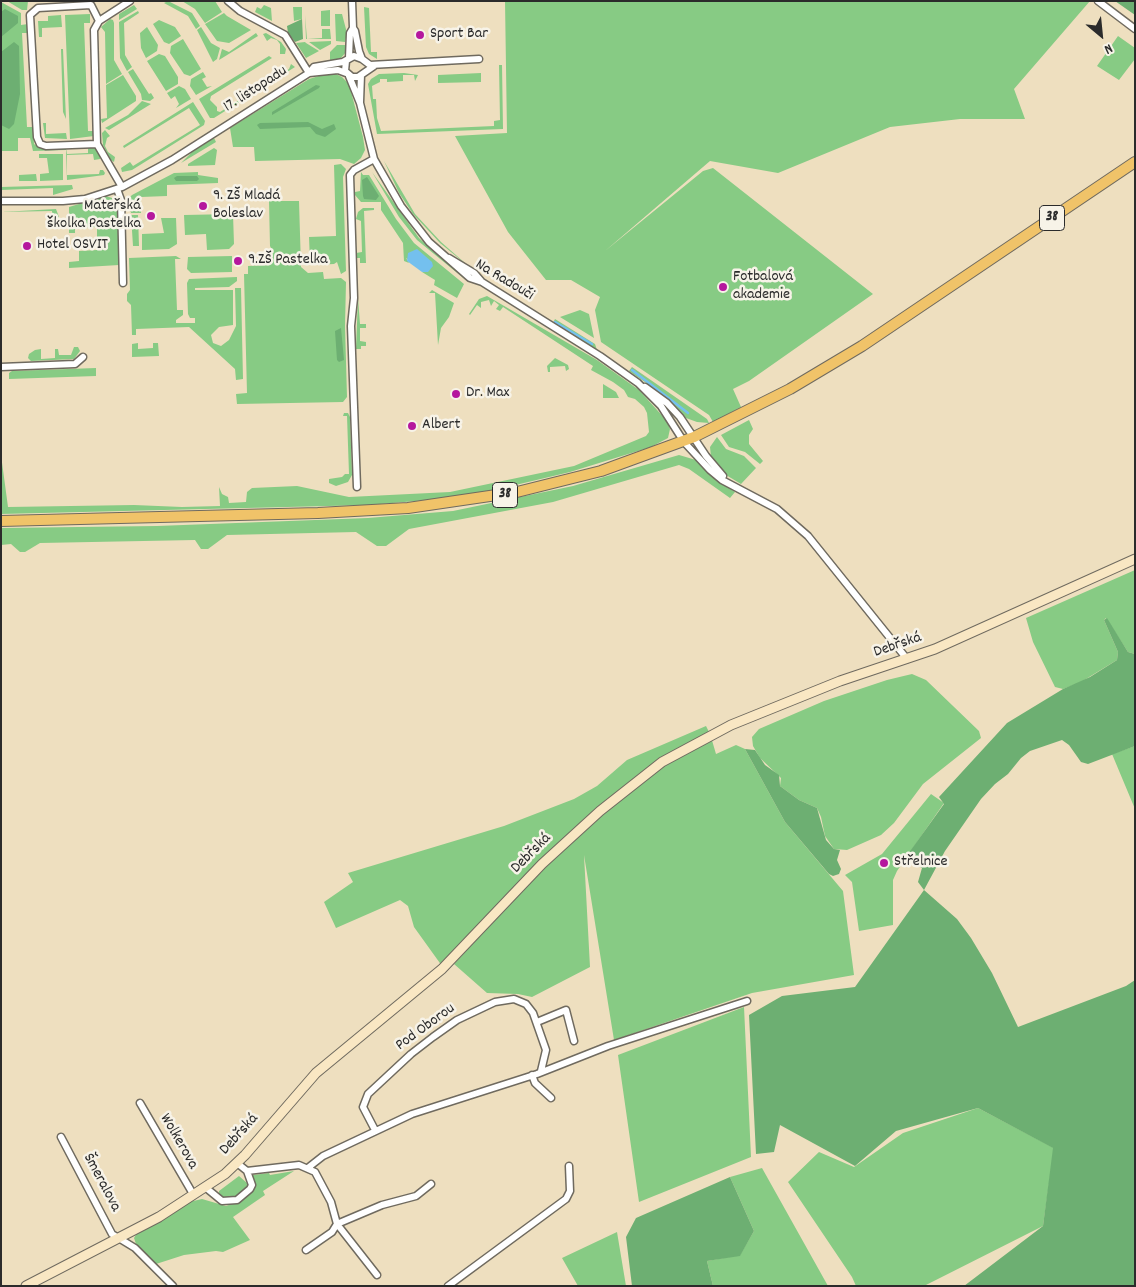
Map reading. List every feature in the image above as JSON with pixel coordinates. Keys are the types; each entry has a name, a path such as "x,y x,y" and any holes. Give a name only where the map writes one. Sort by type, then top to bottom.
{"main road":[{"name":"38","path":"1,521 344,512 442,505 518,492 570,480 630,462 684,442 773,399 862,346 1135,162"},
{"name":"Debřská","path":"26,1286 159,1217 206,1187 237,1163 316,1073 442,969 542,864 643,775 681,751 731,725 840,681 908,659 1135,559"}],"street":[{"path":"124,283 119,188 97,144 94,30 99,21 130,1"},
{"name":"17. listopadu","path":"1,201 85,199 119,188 172,160 309,73 284,34 240,11 228,1"},
{"path":"352,1 353,28 350,33 347,60 344,68 360,103 374,160 354,170 350,175 354,298 351,326 357,487"},
{"path":"1098,1 1135,29"},
{"path":"97,144 46,146 40,144 37,137 30,15 38,8 91,5 99,21"},
{"path":"353,28 356,31 363,60 360,103"},
{"path":"309,73 314,67 347,60 354,56 374,66"},
{"path":"309,73 338,70 355,77 374,66 422,61 479,59"},
{"name":"Na Radouči","path":"374,160 409,217 429,242 445,256 474,273 482,282 600,356 638,383 661,406 684,442 710,470 722,480 734,485"},
{"path":"1,367 75,364 83,357"},
{"path":"638,383 652,390 666,402 694,437 715,468 734,485 776,509 808,536 908,659"},
{"name":"Pod Oborou","path":"376,1130 363,1107 368,1094 411,1054 444,1029 488,1005 508,999 526,1004 537,1022 546,1050 541,1071"},
{"path":"309,1167 323,1156 376,1130 445,1102 532,1075 608,1046 747,1002"},
{"path":"537,1022 566,1010 574,1041"},
{"path":"532,1075 535,1083 551,1098"},
{"name":"Wolkerova","path":"140,1103 193,1194"},
{"name":"Šmeralova","path":"61,1137 112,1234 119,1238"},
{"path":"206,1187 222,1201 237,1200 252,1185 248,1171 237,1163"},
{"path":"248,1171 299,1165 309,1167 320,1179 336,1214 337,1224 378,1275"},
{"path":"448,1286 512,1237 562,1203 570,1191 569,1166"},
{"path":"306,1250 332,1232 337,1224 382,1205 416,1196 431,1184"},
{"path":"119,1238 135,1248 173,1286"}],"green space":[{"path":"7,1 28,1 27,10 22,10"},
{"path":"168,1 192,13 200,26 196,29 188,16 164,3"},
{"path":"182,1 215,1 222,12 205,23 195,9"},
{"path":"505,1 1090,1 1014,89 1025,119 960,119 890,127 778,173 710,161 605,251 703,171 713,168 873,294 749,381 733,389 741,407 713,422 709,415 601,342 595,310 600,297 571,280 546,280 508,232 455,136 507,133"},
{"path":"1115,1 1135,1 1135,15"},
{"path":"1,2 21,13 21,25 28,24 28,33 22,33 27,127 33,127 34,144 41,149 66,148 67,154 88,153 88,148 95,148 100,154 100,159 94,160 93,154 67,155 67,175 99,174 100,170 103,170 104,175 67,180 66,150 33,151 30,138 18,138 18,151 1,151"},
{"path":"134,5 137,9 119,20 119,14"},
{"path":"264,5 271,8 272,21 255,12 257,7 261,9"},
{"path":"293,7 302,7 302,19 294,21"},
{"path":"364,7 369,8 371,52 377,52 377,59 369,54 366,47"},
{"path":"5,9 18,16 18,23 1,37 1,12"},
{"path":"330,10 330,26 321,26 321,11"},
{"path":"138,11 139,13 124,23 125,55 132,67 127,71 120,58 119,22"},
{"path":"224,13 251,30 229,43 217,41 205,24"},
{"path":"90,14 90,23 84,23 88,131 93,131 94,136 70,139 65,15"},
{"path":"335,14 342,14 347,33 345,42 336,41"},
{"path":"61,15 62,27 42,28 42,37 39,37 38,21 48,21 48,16"},
{"path":"110,19 114,23 114,60 122,74 106,84 105,32 101,27"},
{"path":"302,19 303,39 295,42 288,33 287,26"},
{"path":"159,20 175,27 181,36 169,44 164,42 153,24"},
{"path":"147,27 158,45 157,51 146,58 141,48 140,33"},
{"path":"201,27 211,43 220,48 217,59 213,62 197,30"},
{"path":"322,29 330,29 331,39 307,39 322,38"},
{"path":"256,33 258,36 219,60 222,49 229,52"},
{"path":"266,33 281,42 286,49 285,54 280,54 280,44 277,40 271,38 267,41 263,34"},
{"path":"1118,36 1135,48 1135,59 1119,80 1097,66"},
{"path":"183,39 201,69 190,76 184,74 170,53 171,46"},
{"path":"331,41 331,44 320,50 309,42"},
{"path":"14,42 19,46 20,94 14,124 9,129 1,125 1,52"},
{"path":"305,42 319,51 306,58 296,43"},
{"path":"337,45 347,45 346,52 341,58 330,61 330,52"},
{"path":"61,49 63,49 66,119 63,112"},
{"path":"159,54 165,56 178,77 178,84 166,91 147,61"},
{"path":"269,56 272,58 211,96 210,100 217,107 217,111 220,112 289,69 291,64 295,67 214,118 210,118 199,99"},
{"path":"499,65 502,65 503,129 377,134 368,84 371,79 379,74 404,73 418,75 415,81 414,75 403,75 403,81 387,82 387,79 380,79 380,82 372,86 373,99 376,99 377,118 381,131 494,126 494,121 500,120"},
{"path":"133,69 149,94 151,93 154,98 150,101 142,100 141,94 128,72"},
{"path":"203,72 206,77 202,79 207,87 212,86 196,95 190,86 191,79"},
{"path":"332,72 342,77 349,84 363,137 365,150 361,158 354,164 340,159 255,161 254,147 233,147 230,128 309,79"},
{"path":"481,73 481,82 438,83 438,75"},
{"path":"123,75 136,96 136,101 102,123 101,119 107,118 106,85"},
{"path":"316,85 320,86 319,88 272,115 272,112"},
{"path":"179,86 185,89 191,99 176,108 179,104 175,96 171,99 167,93"},
{"path":"142,101 151,104 109,130 105,128 128,115"},
{"path":"193,102 205,121 204,125 132,170 122,172 121,168 130,162 133,166 200,125 189,108 124,148 123,146"},
{"path":"308,122 322,129 334,124 336,129 325,137 316,134 310,127 260,129 257,125 260,123"},
{"path":"43,123 46,123 46,134 66,133 67,139 45,138"},
{"path":"105,130 110,136 107,138 105,146 108,152 115,157 114,162 103,145 102,133"},
{"path":"214,138 216,142 181,163 192,152"},
{"path":"214,148 217,150 215,165 188,166 188,164"},
{"path":"39,154 63,154 63,180 40,181 40,174 49,173 47,158 39,158"},
{"path":"384,161 415,214 441,242 473,270 440,243 413,214 399,193"},
{"path":"341,164 346,169 343,177 346,271 341,274 337,262 334,264 313,265 310,262 309,237 336,236 334,165"},
{"path":"198,172 198,175 218,178 218,183 167,185 167,196 141,197 141,213 131,213 128,199 132,195 174,173"},
{"path":"361,172 363,175 369,175 396,219 414,243 464,284 457,298 434,285 435,280 422,272 428,272 406,258 409,263 404,261 403,243 381,210 381,202 361,202 355,195 355,192 360,191"},
{"path":"372,172 419,238 467,281 417,240 399,217"},
{"path":"36,174 37,181 19,181 19,175"},
{"path":"177,176 197,176 199,179 197,181 176,181 174,178"},
{"path":"367,177 379,196 376,200 364,199 362,180"},
{"path":"72,185 73,189 53,195 53,188 1,190 1,187"},
{"path":"106,196 115,199 118,204 119,265 69,268 69,262 79,261 79,251 97,250 97,227 75,228 75,233 69,233 69,207"},
{"path":"269,201 299,201 301,267 308,273 323,272 324,279 341,278 346,282 347,397 343,402 237,404 236,394 247,393 244,274 248,274 248,266 270,265 270,251 272,250 270,246"},
{"path":"363,208 374,208 374,210 364,211 366,263 360,263 360,258 356,258 356,253 362,252 361,221 356,219 358,212"},
{"path":"56,209 59,217 52,221 52,211 1,212"},
{"path":"233,214 234,244 229,249 207,250 206,234 185,235 184,215"},
{"path":"131,215 138,215 139,246 133,246"},
{"path":"161,218 176,218 177,244 169,249 142,250 142,234 164,233"},
{"path":"176,256 181,259 175,259 177,310 183,310 183,315 176,320 176,323 195,323 195,318 190,318 188,314 187,283 189,279 237,277 237,281 229,287 195,288 195,290 233,290 233,325 219,327 211,335 213,343 221,346 229,340 236,326 235,288 241,288 243,379 236,380 235,369 189,327 136,329 136,335 132,335 131,305 127,301 127,294 130,290 129,258"},
{"path":"232,256 232,272 191,273 187,269 188,257"},
{"path":"432,290 454,303 449,317 441,328 438,345 435,293 429,293"},
{"path":"487,296 597,360 639,390 667,421 670,429 668,438 651,447 570,472 451,498 369,505 1,514 1,455 8,507 220,506 219,487 222,494 228,497 229,503 246,502 247,492 252,488 297,486 349,497 450,492 574,466 646,436 649,432 647,413 644,407 635,399 628,397 624,390 613,382 591,370 593,366 503,307 500,311 496,309 499,305 494,301 491,306 489,300 481,302 481,308 477,305 470,315 479,299"},
{"path":"358,298 360,324 366,324 366,328 360,328 360,341 366,342 366,346 361,346 361,349 356,349"},
{"path":"580,310 589,314 594,338 560,317"},
{"path":"555,319 595,344 597,350 553,323"},
{"path":"341,328 344,360 339,362 337,360 335,331"},
{"path":"138,343 138,349 153,348 153,343 158,343 159,356 132,357 132,344"},
{"path":"74,347 78,347 80,351 74,359 31,361 28,358 29,354 41,349 41,359 55,358 55,349 58,349 59,355 71,355"},
{"path":"555,358 568,365 569,369 566,371 565,366 550,367 550,372 548,372 547,366"},
{"path":"632,367 707,419 709,423 697,422 686,418 658,391 629,371"},
{"path":"96,368 96,376 9,379 9,373 12,371"},
{"path":"603,384 616,392 619,398 603,398"},
{"path":"344,413 348,413 350,417 352,475 348,482 336,486 329,483 329,479 349,474 347,416 343,416"},
{"path":"749,420 753,429 749,435 749,444 763,461 760,464 745,452 729,447 721,435"},
{"path":"717,437 726,449 744,456 756,468 741,484 726,475 711,457 710,447"},
{"path":"679,455 696,460 717,480 735,492 730,498 689,469 679,465 553,502 409,529 386,546 377,546 356,532 227,535 208,549 201,549 195,540 40,543 25,552 20,552 11,544 1,545 1,528 157,526 368,518 453,511 573,486"},
{"path":"1135,570 1135,654 1128,652 1106,618 1104,620 1118,652 1117,660 1081,682 1063,689 1055,687 1033,642 1026,618"},
{"path":"1107,618 1128,652 1135,654 1135,746 1088,764 1081,762 1069,745 1062,740 1030,751 981,799 945,851 924,890 918,882 922,868 913,863 908,854 944,804 939,797 1007,723 1063,689 1090,677 1117,660 1118,652 1104,620"},
{"path":"912,674 926,680 979,731 981,738 923,784 894,823 881,835 847,850 834,849 825,836 817,808 799,800 780,786 781,778 760,758 753,746 752,737 759,729 824,701 887,680"},
{"path":"706,726 710,734 599,809 442,966 414,927 408,906 400,900 336,928 324,902 353,882 348,873 504,826 574,799 597,786 627,760"},
{"path":"711,737 716,754 736,745 745,749 785,822 843,891 854,975 752,993 614,1040 584,855 590,967 532,997 518,994 487,993 454,964 545,865 645,775"},
{"path":"1135,746 1135,809 1112,754"},
{"path":"745,749 755,750 765,765 779,775 780,786 799,800 817,808 826,840 834,849 840,850 837,860 841,869 839,874 833,876 829,874 785,822"},
{"name":"Střelnice","path":"931,794 944,803 897,871 893,880 893,925 859,931 852,882 845,875 882,854"},
{"path":"924,890 957,919 971,938 992,973 1018,1027 1126,986 1135,980 1135,1286 964,1286 1043,1226 1053,1148 978,1108 896,1131 855,1166 780,1125 774,1152 756,1154 749,1015 782,996 855,987"},
{"path":"744,1007 751,1157 639,1202 618,1055"},
{"path":"978,1108 1054,1148 1043,1226 924,1286 856,1286 852,1277 788,1182 819,1152 854,1167 903,1133"},
{"path":"762,1168 828,1286 713,1286 707,1261 740,1255 754,1231 730,1177"},
{"path":"294,1171 263,1191 265,1195 233,1217 250,1240 223,1252 216,1251 184,1255 156,1264 136,1244 134,1238 137,1233 189,1202 202,1199 226,1206 244,1199 253,1189 253,1175 269,1173 270,1175"},
{"path":"239,1176 247,1183 243,1193 227,1200 219,1197 219,1191"},
{"path":"730,1177 754,1231 740,1256 707,1261 713,1286 632,1286 626,1237 636,1218"},
{"path":"617,1232 626,1286 578,1286 562,1258"}],"water":[{"path":"417,249 432,262 433,266 428,272 422,272 407,261 408,253"}],"waterway":[{"path":"555,322 592,344"},
{"path":"632,370 688,413"}],"place":[{"name":"Sport Bar","path":"420,35"},
{"name":"9. ZŠ Mladá Boleslav","path":"203,206"},
{"name":"Mateřská školka Pastelka","path":"151,216"},
{"name":"Hotel OSVIT","path":"27,246"},
{"name":"9.ZŠ Pastelka","path":"238,261"},
{"name":"Fotbalová akademie","path":"723,287"},
{"name":"Dr. Max","path":"456,394"},
{"name":"Albert","path":"412,426"},
{"name":"Střelnice","path":"884,863"}]}
